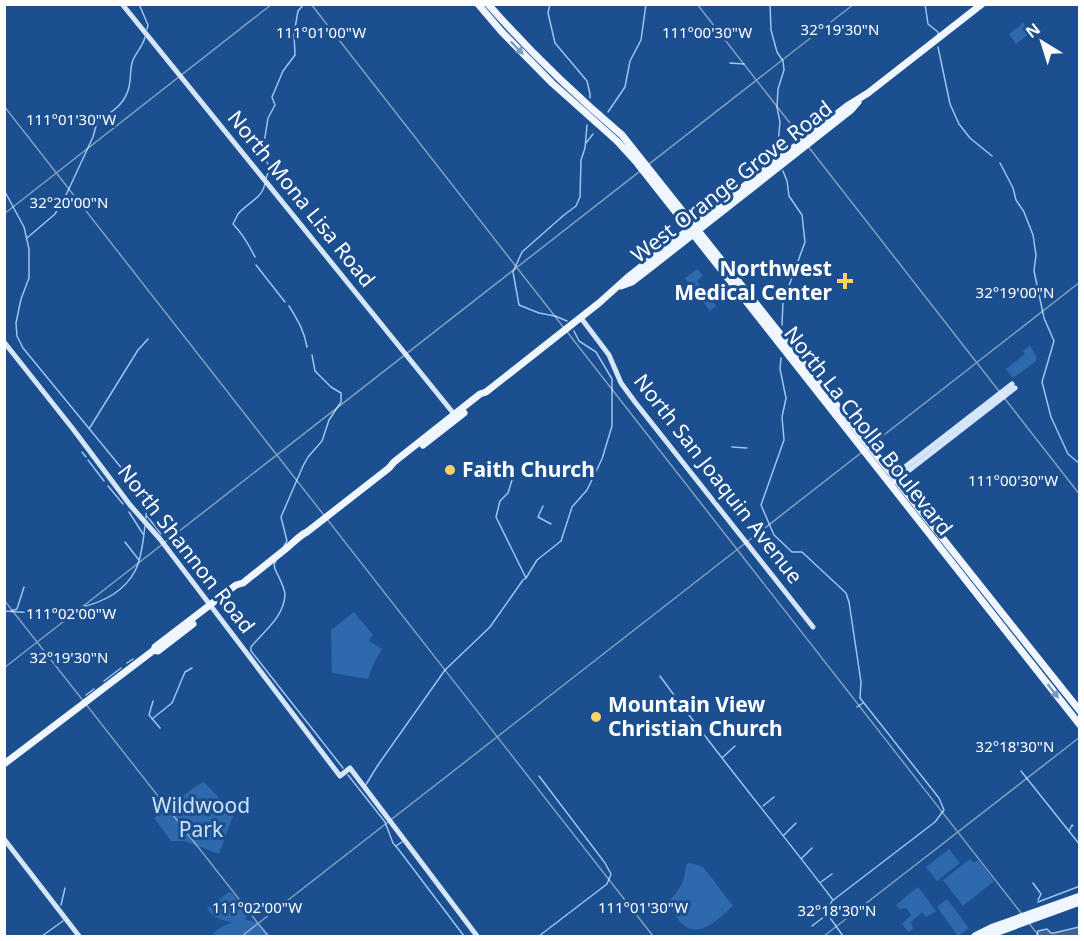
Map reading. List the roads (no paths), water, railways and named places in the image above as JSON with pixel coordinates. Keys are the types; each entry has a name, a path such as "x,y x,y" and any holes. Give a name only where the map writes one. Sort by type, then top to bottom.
{"main road":[{"name":"North La Cholla Boulevard","path":"478,4 552,83 617,141 694,230"},
{"name":"North La Cholla Boulevard","path":"488,4 558,78 622,135 694,230 892,480 1080,711"},
{"name":"West Orange Grove Road","path":"694,230 782,157 982,4"},
{"name":"West Orange Grove Road","path":"4,764 156,647 238,589 243,582 293,543 304,538 307,532 454,414 581,318 628,277 759,182 851,110 861,98"},
{"path":"759,182 759,178 774,167 782,157"},
{"name":"West Orange Grove Road","path":"388,468 396,466 445,428 483,398 486,392"},
{"name":"North La Cholla Boulevard","path":"892,480 1079,723"},
{"path":"975,936 993,927 1080,896"},
{"path":"987,936 1080,902"}],"street":[{"name":"North Mona Lisa Road","path":"122,4 454,414"},
{"name":"North San Joaquin Avenue","path":"581,318 609,355 618,377 628,392 813,627"},
{"name":"North Shannon Road","path":"4,342 145,523 160,539 340,776 350,768 477,936"},
{"path":"892,480 1013,386"},
{"path":"4,839 79,936"}],"waterway":[{"path":"139,4 148,25 147,29"},
{"path":"266,178 270,168 263,149 268,118 275,105 272,97 283,71 295,55 294,34 298,11 304,4"},
{"path":"550,4 548,13 555,43 587,81 590,98"},
{"path":"608,112 625,87 630,61 641,40 646,4"},
{"path":"770,4 771,30 777,52 783,61 784,70 778,89 777,107 780,122 777,154"},
{"path":"925,4 928,24 938,32 938,35"},
{"path":"27,238 55,214 93,137 97,122 124,99 129,87 133,60 145,37"},
{"path":"938,47 950,104 959,124 970,138 992,156"},
{"path":"730,63 744,64"},
{"path":"567,321 519,305 513,272 522,252 576,206 580,197 581,160 585,148 587,125"},
{"path":"586,143 593,134"},
{"path":"1000,163 1033,235 1036,255 1034,271 1044,318 1054,341 1042,382 1051,417 1068,454 1080,464"},
{"path":"782,325 783,302 805,242 802,215 789,196 783,171"},
{"path":"255,257 246,240 233,224 238,214 261,193 265,183"},
{"path":"4,190 24,227 29,249 29,278 21,299 16,323 17,336 23,348 142,493 146,518"},
{"path":"256,265 285,302"},
{"path":"289,306 298,321 307,347"},
{"path":"365,786 445,670 490,627 537,560 561,541 572,507 587,490 602,459 612,426 612,379 596,352 579,341 574,331"},
{"path":"89,429 138,350 148,339"},
{"path":"284,546 287,541 281,517 303,466 322,441 329,420 341,402 341,393 331,387 315,371 312,355"},
{"path":"781,358 780,369 786,398 782,417 784,440 761,505 774,535 792,552 802,552 846,593 861,682 860,698 939,798 944,810 935,822 832,901 827,911 843,936"},
{"path":"732,447 747,448"},
{"path":"82,452 86,457"},
{"path":"88,460 104,481"},
{"path":"511,467 512,480 508,493 500,501 496,517 526,578"},
{"path":"108,486 123,504"},
{"path":"543,506 538,517 551,524"},
{"path":"129,512 143,534"},
{"path":"147,516 161,534"},
{"path":"4,611 58,611 95,603 111,596 125,585 135,571 141,555 145,526"},
{"path":"125,542 139,560"},
{"path":"276,561 275,569 285,592 284,603 272,624 251,647 251,651 343,768"},
{"path":"11,611 17,609 24,587"},
{"path":"127,663 133,659"},
{"path":"104,681 121,668"},
{"path":"152,719 172,703 185,672 192,668"},
{"path":"660,676 833,900"},
{"path":"86,695 94,689"},
{"path":"153,701 149,715 160,728"},
{"path":"857,707 863,703"},
{"path":"723,757 735,746"},
{"path":"1021,771 1080,845"},
{"path":"348,775 385,822 393,843 464,936"},
{"path":"539,776 611,874 607,884 539,936"},
{"path":"763,806 774,797"},
{"path":"784,835 796,823"},
{"path":"1069,831 1073,826"},
{"path":"396,846 402,842"},
{"path":"802,858 812,848"},
{"path":"821,882 832,874"},
{"path":"1033,883 1041,894 1038,900"},
{"path":"1038,902 1080,886"},
{"path":"61,905 65,888"},
{"path":"812,926 828,916"},
{"path":"42,936 63,921"}],"place":[{"name":"Northwest Medical Center","path":"845,281"},
{"name":"Faith Church","path":"450,470"},
{"name":"Mountain View Christian Church","path":"596,717"}],"park label":[{"name":"Wildwood Park","path":"201,818"}]}
